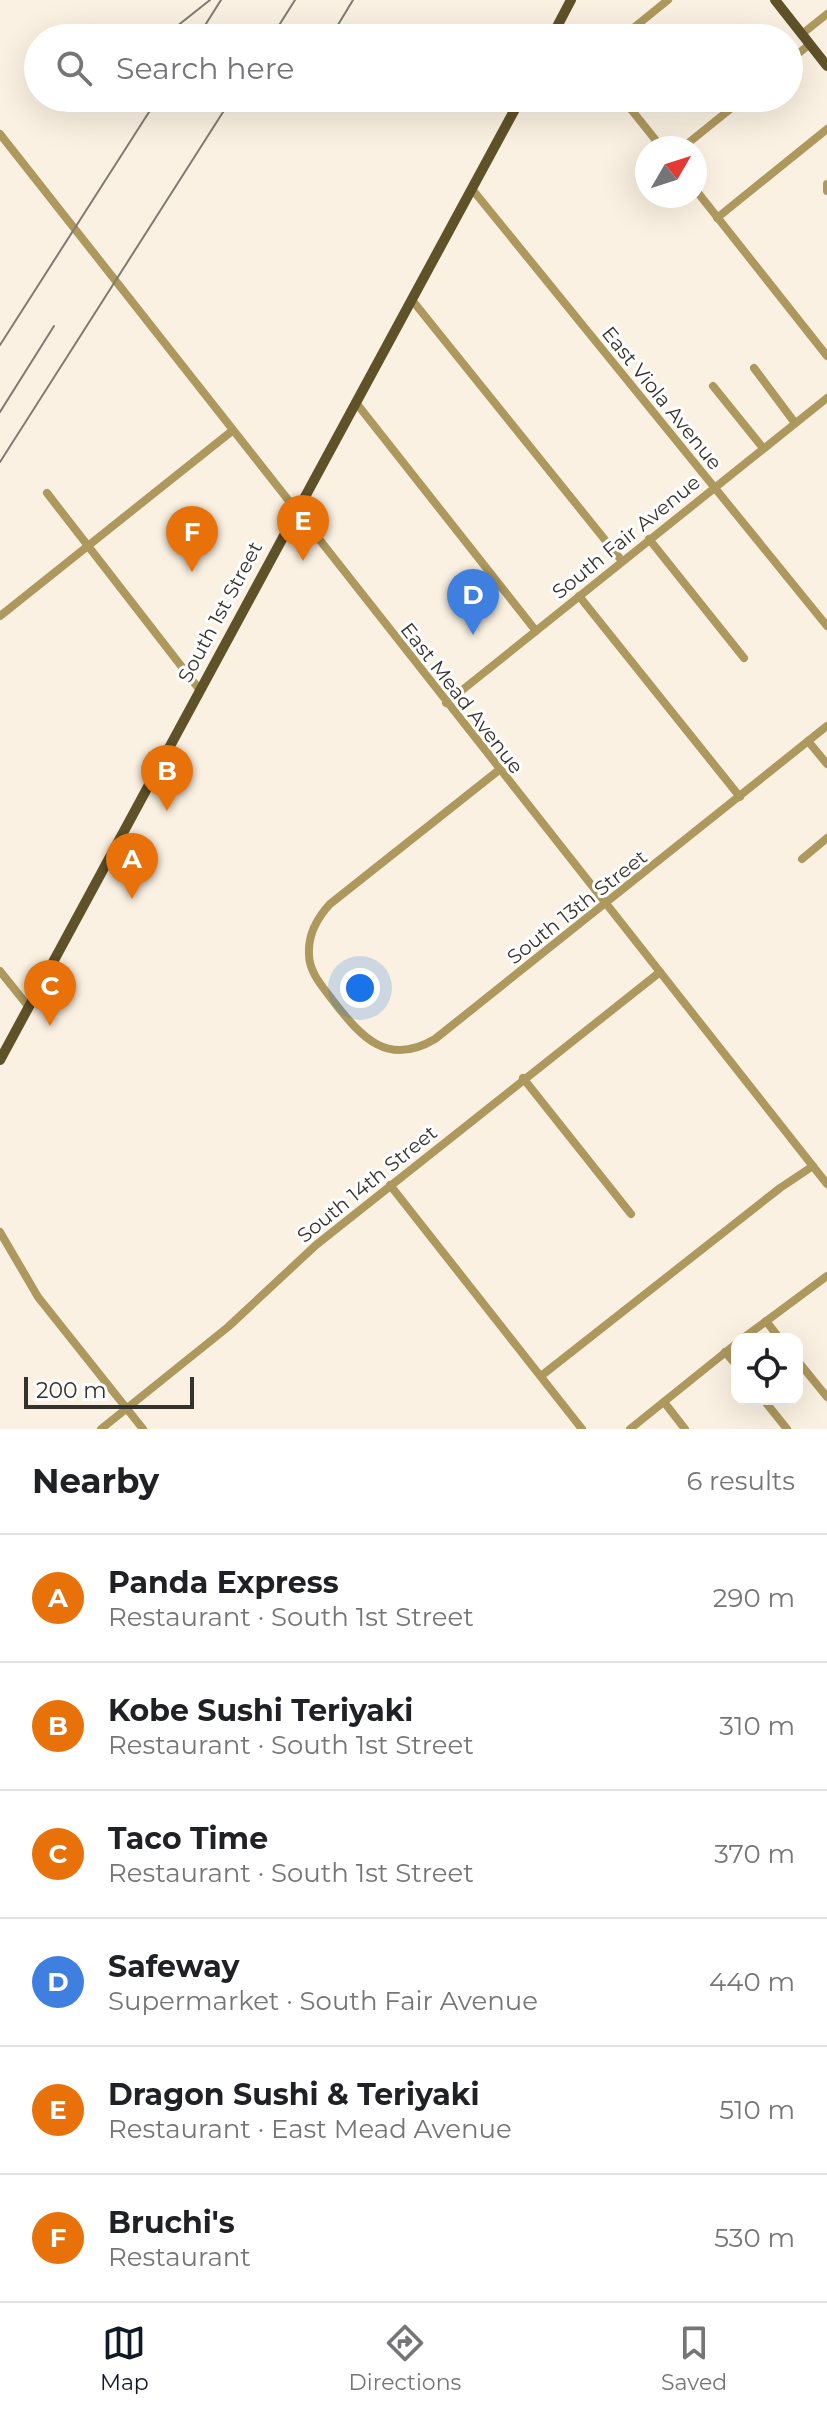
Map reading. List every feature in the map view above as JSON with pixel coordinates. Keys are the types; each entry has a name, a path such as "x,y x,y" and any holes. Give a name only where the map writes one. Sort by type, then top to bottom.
{"main road":[{"path":"558,24 571,0"},
{"path":"775,0 794,24"},
{"path":"803,35 827,66"},
{"name":"South 1st Street","path":"0,1060 513,112"}],"street":[{"path":"638,24 668,0"},
{"path":"803,33 827,14"},
{"path":"803,50 810,44"},
{"path":"633,112 652,136"},
{"path":"697,136 727,112"},
{"path":"717,218 827,129"},
{"name":"East Mead Avenue","path":"0,134 827,1184"},
{"path":"827,184 827,191"},
{"name":"East Viola Avenue","path":"472,189 825,621"},
{"path":"707,205 827,356"},
{"path":"412,300 622,561"},
{"path":"754,368 795,423"},
{"path":"713,386 763,448"},
{"name":"South Fair Avenue","path":"446,703 827,398"},
{"path":"357,404 536,631"},
{"path":"0,616 232,431"},
{"path":"47,493 199,689"},
{"path":"649,539 744,658"},
{"path":"579,596 740,797"},
{"name":"South 13th Street","path":"499,770 322,913 313,929 309,954 317,980 361,1034 376,1045 394,1050 416,1049 435,1039 827,726"},
{"path":"808,741 827,764"},
{"path":"802,859 827,838"},
{"path":"0,971 28,1006"},
{"name":"South 14th Street","path":"101,1429 228,1327 316,1245 660,972"},
{"path":"523,1078 631,1214"},
{"path":"541,1376 780,1188 813,1166"},
{"path":"390,1185 582,1429"},
{"path":"0,1232 38,1297 143,1429"},
{"path":"750,1333 827,1276"},
{"path":"766,1321 775,1333"},
{"path":"630,1429 731,1348"},
{"path":"725,1352 731,1359"},
{"path":"803,1367 827,1397"},
{"path":"664,1402 685,1429"},
{"path":"768,1405 787,1429"}],"railway":[{"path":"180,24 210,0"},
{"path":"206,24 221,0"},
{"path":"280,24 295,0"},
{"path":"338,24 353,0"},
{"path":"0,345 149,112"},
{"path":"0,462 223,112"},
{"path":"0,412 54,326"}],"place":[{"name":"Dragon Sushi & Teriyaki","path":"303,561"},
{"name":"Bruchi's","path":"192,572"},
{"name":"Safeway","path":"473,635"},
{"name":"Kobe Sushi Teriyaki","path":"167,811"},
{"name":"Panda Express","path":"132,899"},
{"name":"Taco Time","path":"50,1026"}]}
